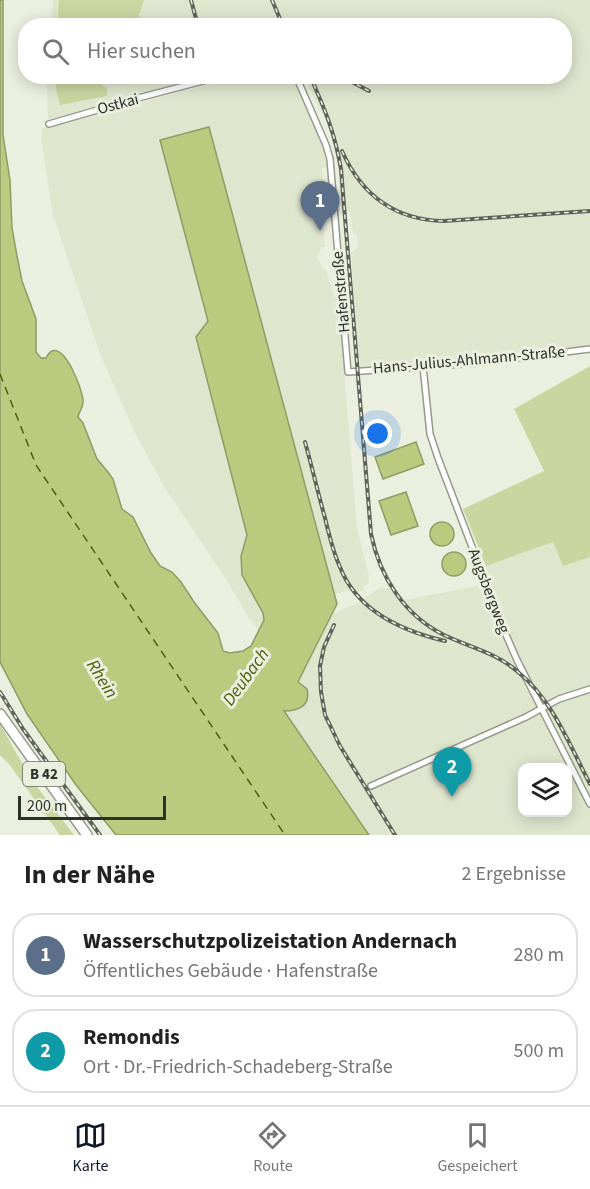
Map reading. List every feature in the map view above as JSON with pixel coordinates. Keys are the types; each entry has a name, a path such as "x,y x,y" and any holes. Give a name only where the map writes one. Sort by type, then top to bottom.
{"main road":[{"name":"B 42","path":"0,714 87,835"}],"street":[{"name":"Ostkai","path":"50,124 192,84"},
{"name":"Hafenstraße","path":"299,84 330,159 348,372"},
{"name":"Hans-Julius-Ahlmann-Straße","path":"348,372 477,363 590,349"},
{"name":"Augsbergweg","path":"423,366 430,434 438,458 503,628 590,804"},
{"path":"371,786 526,717 559,699 590,689"}],"shaded area":[{"path":"53,0 590,0 590,345 437,364 359,367 351,253 358,247 357,235 353,233 350,212 342,212 338,162 330,127 307,84 572,84 572,18 51,18"},
{"path":"59,0 144,0 139,15 140,18 59,18"},
{"path":"47,84 181,84 48,119"},
{"path":"56,84 101,84 107,89 107,96 60,105"},
{"path":"211,84 295,84 323,147 327,167 322,168 327,220 323,220 325,247 322,247 317,257 322,268 326,270 334,297 338,297 357,528 369,576 368,584 363,586 364,590 335,594 209,127 160,140 208,321 247,535 241,556 242,575 263,613 264,620 258,630 165,488 136,435 101,356 53,215 41,138 42,129"},
{"path":"590,366 590,557 563,566 553,542 486,566 463,509 544,471 514,409"},
{"path":"553,542 563,565 590,557 590,835 370,835 283,711 297,710 305,704 307,700 298,683 334,613 358,603 379,588 395,589 405,600 491,583 486,566"},
{"path":"0,724 31,779 74,835 60,835 0,755"}],"water":[{"path":"0,0 3,0 3,135 10,180 12,228 22,281 36,319 36,352 41,358 46,358 52,351 57,351 68,361 80,387 83,400 78,417 83,423 97,459 113,479 122,509 133,517 160,566 172,572 181,582 218,633 223,651 230,653 243,651 251,646 264,620 263,613 242,575 241,556 247,535 196,337 208,321 160,140 209,127 337,604 298,682 307,689 307,700 298,709 284,711 369,835 116,835 76,785 27,714 0,662"},
{"path":"416,442 424,464 383,479 375,457"},
{"path":"406,492 418,526 391,535 379,501"},
{"path":"437,522 447,522 454,529 454,539 447,546 437,546 430,539 430,529"},
{"path":"454,552 459,553 465,559 465,569 459,575 454,576 449,575 443,569 442,564 443,559 449,553"}],"ferry route":[{"path":"0,374 36,465 285,835"}],"railway":[{"path":"191,0 196,18"},
{"path":"272,0 280,18"},
{"path":"313,84 329,122 341,169 371,534 375,550 396,593 417,617 444,635 510,665 530,683 559,724 590,784"},
{"path":"356,84 369,91"},
{"path":"342,151 359,181 370,193 395,210 426,220 444,221 590,211"},
{"path":"305,442 333,549 348,582 358,596 383,617 397,625 445,641"},
{"path":"334,625 324,647 320,666 325,715 340,746 395,835"},
{"path":"0,692 23,729 100,835"}],"place":[{"name":"Wasserschutzpolizeistation Andernach","path":"320,231"},
{"name":"Remondis","path":"452,797"}],"water label":[{"name":"Deubach","path":"246,677"},
{"name":"Rhein","path":"102,679"}]}
